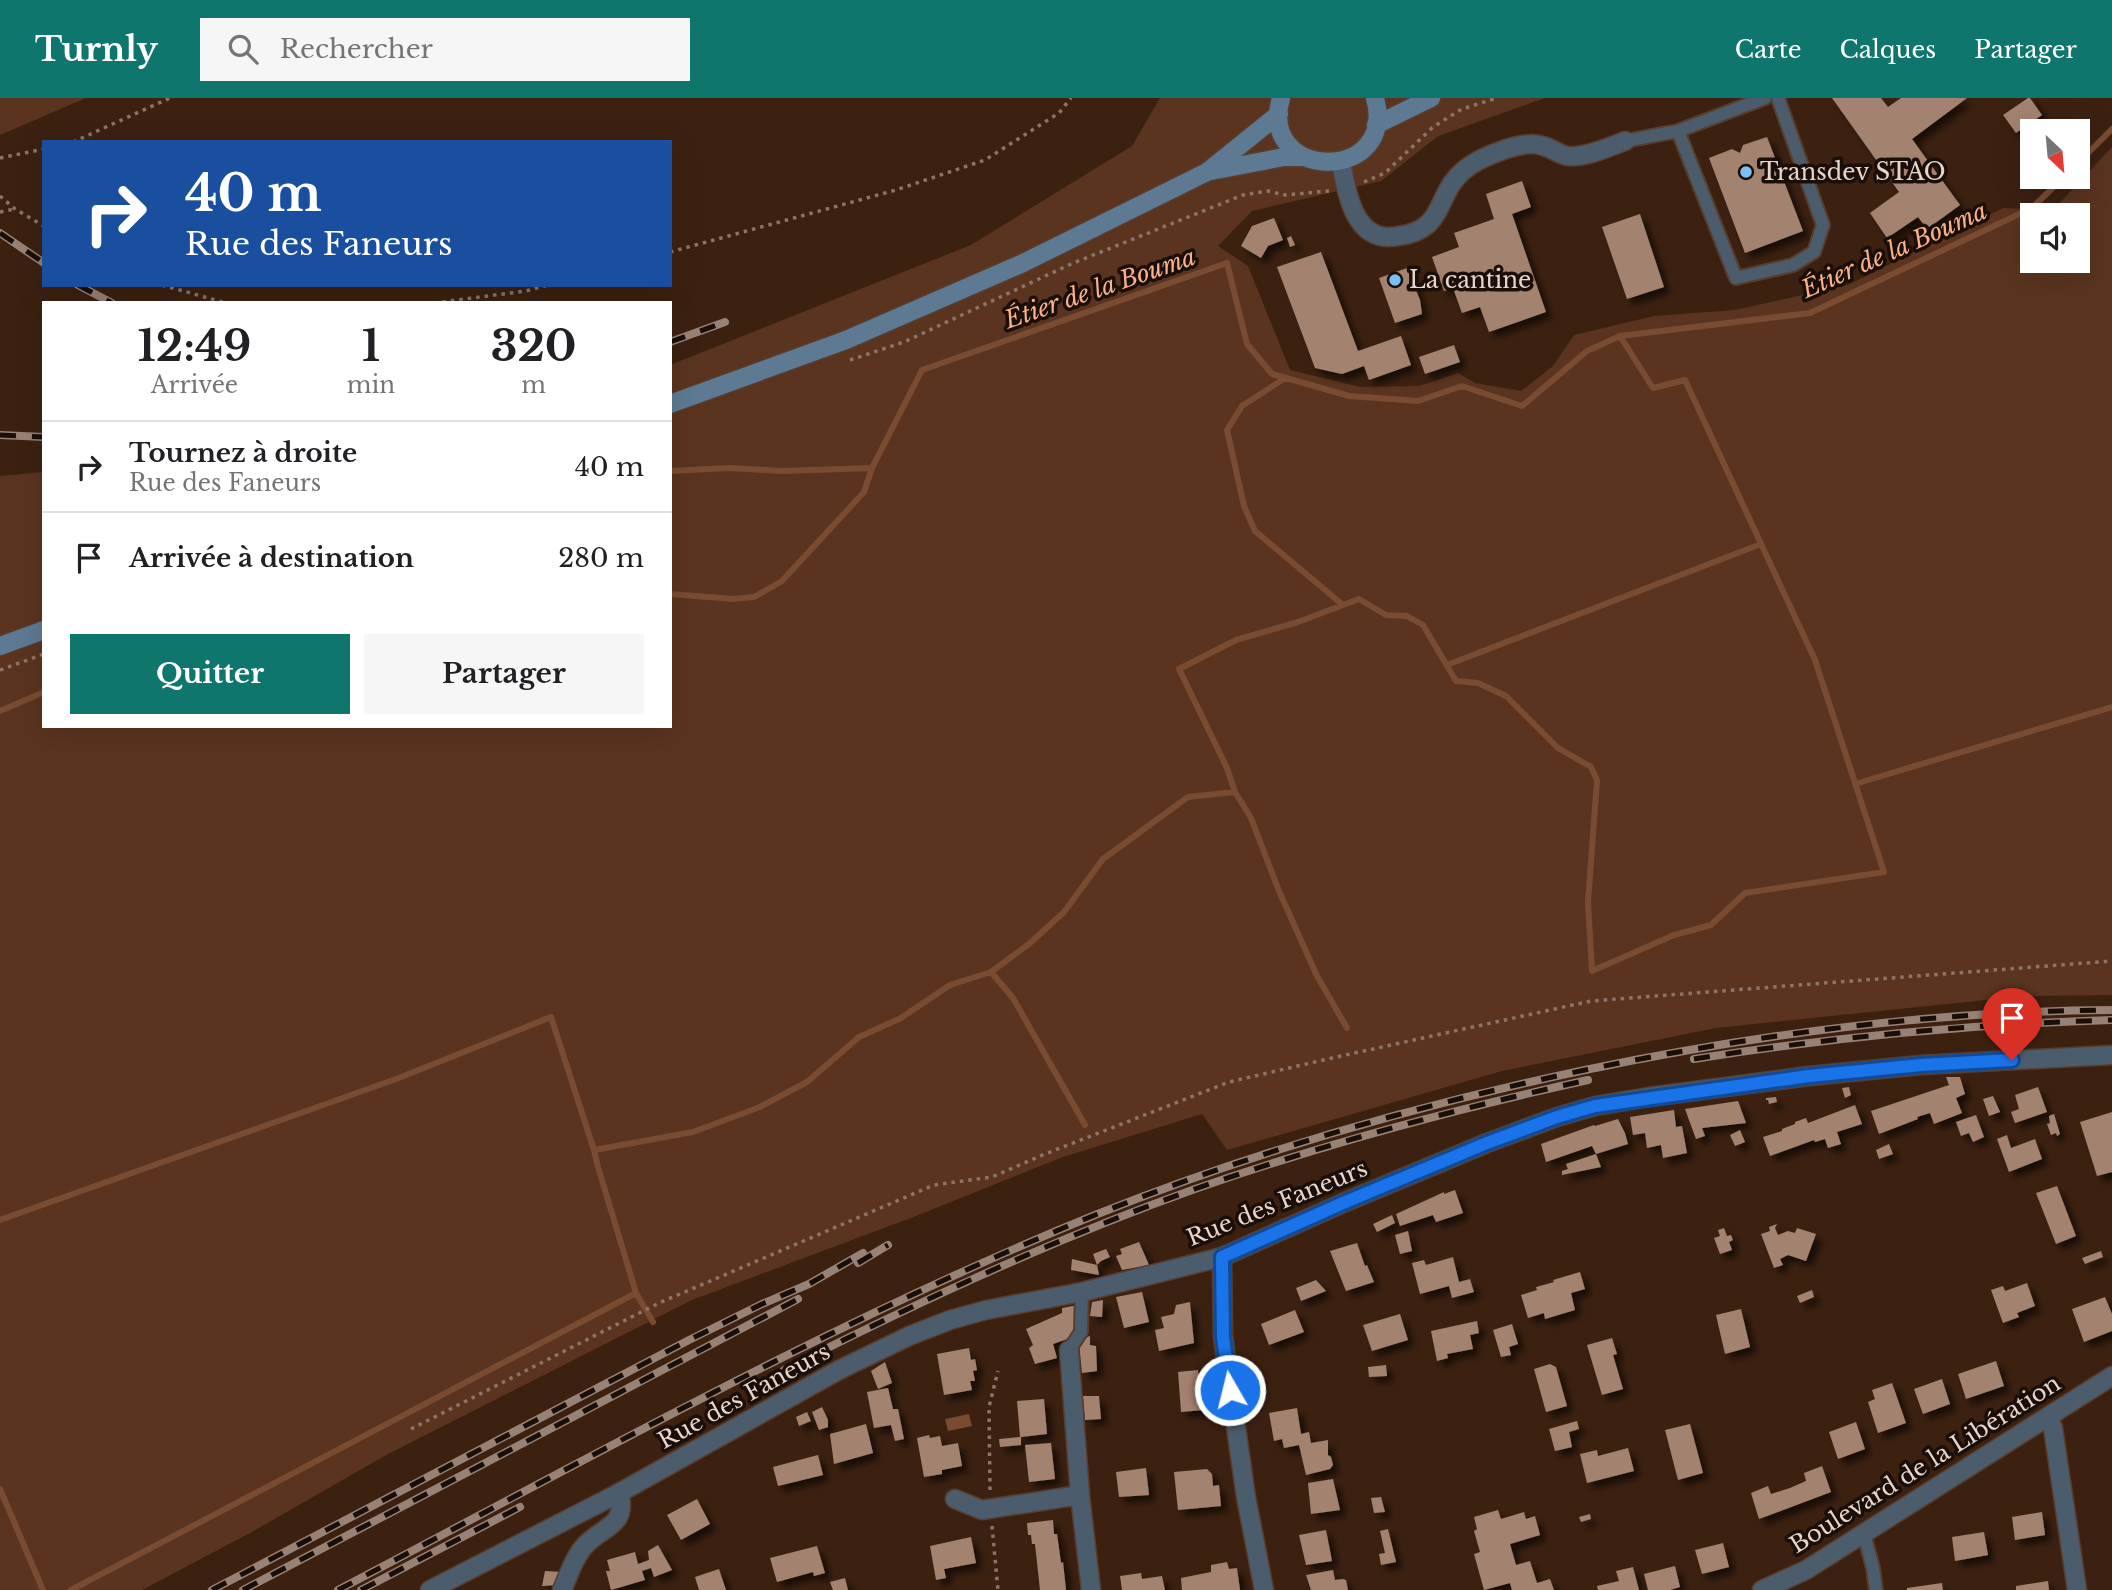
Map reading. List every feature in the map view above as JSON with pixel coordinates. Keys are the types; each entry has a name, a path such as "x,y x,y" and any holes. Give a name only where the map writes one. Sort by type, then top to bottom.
{"main road":[{"path":"672,403 846,340 930,305 1021,264 1207,172 1284,157 1304,157 1322,163 1341,161 1354,156 1372,137 1378,113 1375,98"},
{"path":"1376,125 1431,98"},
{"path":"1280,106 1280,127 1286,139 1304,157"},
{"path":"1207,172 1280,106"},
{"path":"0,646 42,632"}],"street":[{"path":"1341,161 1353,210 1364,228 1377,236 1395,237 1411,233 1428,224 1439,210 1452,183 1466,168 1483,158 1512,147 1530,144 1545,146 1570,156 1598,151 1625,141"},
{"name":"Rue des Faneurs","path":"430,1590 619,1493 839,1370 909,1336 986,1310 1082,1292 1222,1257 1343,1203 1557,1117 1595,1106 1809,1076 1921,1065 2112,1055"},
{"path":"1222,1257 1223,1337 1246,1497 1264,1590"},
{"path":"1069,1350 1080,1495 1091,1590"},
{"name":"Boulevard de la Libération","path":"1762,1590 1806,1570 2112,1376"},
{"path":"2048,1417 2053,1428 2077,1590"},
{"path":"562,1590 582,1548 617,1520 622,1504 619,1493"},
{"path":"955,1499 982,1510 1080,1495"}],"lane":[{"path":"1625,141 1678,131 1765,98"},
{"path":"1678,131 1737,278 1793,265 1814,252 1823,225 1778,98"},
{"path":"1069,1350 1081,1332 1082,1292"},
{"path":"1864,1534 1877,1590"}],"path":[{"path":"77,140 170,98"},
{"path":"672,251 896,190 985,160 1059,113 1071,98"},
{"path":"841,364 904,342 1071,264 1243,195 1268,191 1285,195 1325,192 1346,188 1385,173 1433,127 1462,109 1497,98"},
{"path":"0,158 42,149"},
{"path":"0,197 42,225"},
{"path":"0,212 15,209"},
{"path":"169,287 219,301"},
{"path":"449,301 541,287"},
{"path":"0,670 42,655"},
{"path":"411,1429 659,1303 934,1185 992,1177 1229,1082 1591,1002 2112,961"},
{"path":"998,1371 989,1407 990,1509 998,1590"}],"shaded area":[{"path":"0,98 86,98 0,135"},
{"path":"1160,98 1545,98 1438,136 1381,181 1252,211 1218,246 1248,266 1290,370 1360,387 1419,386 1458,373 1475,383 1521,391 1553,366 1574,335 1654,316 1735,310 1848,285 2003,208 2020,209 2020,273 2090,273 2090,203 2060,203 2073,189 2090,189 2090,170 2112,147 2112,995 2024,996 1716,1028 1502,1071 1227,1150 1202,1114 1063,1157 916,1216 692,1300 388,1454 250,1533 142,1590 0,1590 0,476 42,472 42,728 672,728 672,364 971,245 1132,146"},
{"path":"969,1414 972,1426 948,1431 945,1419"}],"building":[{"path":"1832,98 1881,98 1888,107 1901,98 1967,98 1912,139 1960,205 1927,229 1918,217 1887,238 1870,213 1899,192"},
{"path":"2030,98 2042,115 2036,119 2020,119 2020,130 2016,133 2003,115"},
{"path":"1767,137 1803,231 1745,253 1709,158 1732,149 1740,153 1743,145"},
{"path":"1522,181 1531,207 1512,214 1546,312 1489,332 1480,307 1462,313 1453,288 1444,291 1432,257 1459,247 1454,233 1494,219 1486,194"},
{"path":"1640,214 1664,287 1627,299 1602,227"},
{"path":"1274,218 1283,240 1268,246 1261,258 1241,246 1252,226"},
{"path":"1291,236 1295,245 1290,247 1287,238"},
{"path":"1321,252 1358,351 1401,336 1411,365 1369,380 1364,366 1342,374 1315,368 1277,267"},
{"path":"1407,268 1420,300 1422,314 1395,323 1379,278"},
{"path":"1454,345 1460,362 1425,374 1419,357"},
{"path":"1946,1077 1960,1077 1965,1094 1956,1098 1962,1113 1934,1124 1930,1113 1879,1134 1871,1111 1949,1085"},
{"path":"1849,1087 1851,1095 1845,1098 1842,1088"},
{"path":"2038,1087 2047,1112 2015,1123 2011,1112 2019,1109 2015,1095"},
{"path":"1993,1096 2000,1112 1989,1116 1983,1099"},
{"path":"1776,1097 1777,1102 1769,1104 1766,1100 1766,1098"},
{"path":"1738,1101 1746,1123 1702,1128 1705,1136 1696,1139 1685,1109"},
{"path":"1855,1105 1862,1124 1837,1132 1841,1144 1828,1148 1825,1139 1814,1140 1770,1156 1763,1137 1782,1131 1806,1118 1808,1123"},
{"path":"1674,1110 1676,1127 1682,1126 1687,1153 1663,1158 1661,1145 1647,1148 1645,1133 1633,1135 1630,1117"},
{"path":"2112,1112 2112,1172 2097,1176 2080,1122"},
{"path":"2054,1114 2060,1134 2057,1136 2056,1133 2051,1135 2047,1124 2050,1123 2049,1116"},
{"path":"1976,1115 1984,1137 1973,1142 1969,1133 1961,1136 1956,1122"},
{"path":"1618,1119 1628,1144 1596,1154 1592,1146 1546,1162 1541,1144"},
{"path":"1740,1130 1745,1142 1735,1146 1730,1135"},
{"path":"2007,1135 2011,1148 2035,1139 2042,1159 2009,1172 1997,1139"},
{"path":"1889,1144 1893,1154 1879,1159 1876,1150"},
{"path":"1596,1154 1601,1167 1562,1175 1562,1171 1568,1169 1566,1164"},
{"path":"2057,1186 2076,1236 2056,1244 2036,1193"},
{"path":"1455,1190 1463,1213 1436,1222 1433,1215 1400,1226 1396,1214 1444,1192"},
{"path":"1392,1215 1395,1223 1377,1232 1373,1224"},
{"path":"1777,1224 1775,1228 1778,1235 1788,1231 1795,1233 1797,1228 1816,1234 1806,1261 1788,1255 1780,1259 1783,1265 1774,1268 1761,1234 1770,1231 1769,1227"},
{"path":"1724,1228 1727,1236 1731,1235 1733,1240 1729,1242 1732,1250 1720,1254 1714,1238 1720,1236 1718,1230"},
{"path":"1408,1231 1412,1251 1400,1254 1395,1235"},
{"path":"1139,1242 1149,1265 1122,1270 1116,1256 1122,1254 1120,1249"},
{"path":"1357,1243 1374,1282 1346,1291 1330,1251"},
{"path":"1106,1249 1110,1257 1097,1265 1093,1254"},
{"path":"2101,1251 2103,1257 2085,1264 2082,1258"},
{"path":"1453,1257 1459,1282 1470,1279 1474,1292 1452,1298 1449,1286 1420,1294 1412,1263 1424,1260 1426,1265"},
{"path":"1072,1259 1097,1265 1099,1275 1071,1270"},
{"path":"1580,1272 1585,1289 1571,1293 1575,1310 1545,1319 1544,1313 1528,1318 1521,1295 1537,1290 1536,1287 1554,1282 1553,1280"},
{"path":"1316,1280 1326,1291 1301,1301 1296,1288"},
{"path":"2027,1283 2035,1306 2017,1313 2019,1317 2003,1323 1991,1290 2003,1286 2005,1291"},
{"path":"1812,1290 1814,1297 1800,1303 1797,1296"},
{"path":"1142,1292 1149,1322 1124,1328 1116,1297"},
{"path":"2105,1297 2112,1314 2112,1331 2084,1342 2072,1309"},
{"path":"1103,1300 1102,1317 1090,1316 1092,1302"},
{"path":"1190,1302 1194,1343 1159,1351 1155,1330 1164,1328 1161,1317 1174,1314 1176,1305"},
{"path":"1078,1305 1077,1327 1070,1338 1053,1344 1057,1358 1035,1364 1029,1348 1033,1345 1026,1329 1062,1313 1062,1308"},
{"path":"1741,1309 1750,1347 1725,1354 1716,1315"},
{"path":"1295,1310 1304,1332 1269,1345 1261,1324"},
{"path":"1400,1314 1408,1340 1372,1351 1363,1325"},
{"path":"1477,1321 1479,1333 1470,1335 1473,1349 1447,1354 1448,1358 1437,1361 1431,1331"},
{"path":"1512,1324 1518,1344 1509,1347 1511,1355 1501,1357 1493,1330"},
{"path":"1090,1336 1090,1345 1096,1346 1097,1371 1082,1373 1079,1343"},
{"path":"1612,1338 1617,1354 1613,1355 1623,1389 1602,1395 1587,1345"},
{"path":"969,1348 971,1360 975,1359 977,1370 973,1371 975,1381 970,1381 972,1390 944,1395 937,1354"},
{"path":"1996,1361 2004,1386 1966,1399 1958,1374"},
{"path":"885,1362 892,1383 878,1389 871,1371"},
{"path":"1550,1364 1556,1367 1567,1406 1546,1412 1534,1369"},
{"path":"1386,1365 1387,1376 1369,1377 1368,1367"},
{"path":"1198,1370 1204,1410 1181,1412 1178,1372"},
{"path":"1942,1379 1950,1404 1923,1414 1914,1389"},
{"path":"1892,1383 1906,1423 1878,1433 1868,1402 1875,1399 1872,1390"},
{"path":"888,1388 893,1409 898,1409 904,1439 895,1441 891,1425 874,1428 867,1392"},
{"path":"1083,1396 1099,1396 1101,1419 1085,1420"},
{"path":"1044,1399 1047,1434 1021,1437 1021,1445 1000,1447 999,1439 1020,1437 1017,1401"},
{"path":"822,1407 828,1427 819,1430 812,1412"},
{"path":"1297,1408 1301,1434 1309,1432 1311,1443 1328,1440 1328,1455 1333,1465 1330,1469 1306,1475 1299,1445 1284,1448 1282,1439 1274,1441 1269,1413"},
{"path":"807,1412 811,1421 799,1426 796,1417"},
{"path":"1577,1421 1579,1429 1569,1432 1572,1447 1555,1451 1549,1429"},
{"path":"1856,1422 1865,1449 1838,1459 1829,1432"},
{"path":"866,1424 873,1453 834,1464 830,1434"},
{"path":"1690,1424 1703,1473 1678,1480 1665,1430"},
{"path":"929,1435 930,1438 940,1436 942,1446 958,1443 962,1466 942,1470 942,1474 924,1477 917,1438"},
{"path":"1051,1443 1055,1479 1029,1482 1025,1445"},
{"path":"1628,1448 1634,1471 1587,1483 1580,1454 1597,1450 1598,1456"},
{"path":"818,1455 823,1475 778,1486 773,1467"},
{"path":"1822,1466 1831,1492 1759,1519 1751,1493 1768,1486 1771,1494 1790,1488 1806,1481 1804,1473"},
{"path":"1146,1468 1149,1495 1119,1497 1116,1472"},
{"path":"1207,1469 1212,1474 1213,1486 1219,1485 1221,1506 1178,1510 1174,1472"},
{"path":"1333,1479 1340,1510 1311,1514 1308,1483"},
{"path":"1381,1497 1385,1512 1374,1513 1371,1498"},
{"path":"697,1499 710,1524 681,1540 667,1515"},
{"path":"1498,1510 1501,1519 1524,1512 1526,1519 1535,1516 1540,1535 1510,1544 1516,1565 1530,1561 1537,1583 1550,1579 1554,1590 1512,1590 1510,1583 1484,1590 1474,1554 1480,1552 1474,1531 1477,1529 1474,1517"},
{"path":"2042,1512 2045,1535 2015,1540 2012,1517"},
{"path":"1590,1514 1591,1519 1581,1522 1579,1517"},
{"path":"1053,1520 1054,1534 1057,1534 1061,1563 1063,1562 1066,1590 1040,1590 1035,1544 1032,1544 1031,1535 1028,1535 1027,1523"},
{"path":"1388,1529 1396,1562 1381,1565 1379,1554 1385,1553 1380,1531"},
{"path":"1326,1530 1332,1561 1306,1565 1299,1535"},
{"path":"1984,1532 1988,1555 1955,1561 1952,1537"},
{"path":"971,1537 976,1563 944,1569 946,1578 936,1580 930,1546"},
{"path":"1723,1543 1729,1567 1702,1574 1695,1550"},
{"path":"658,1545 672,1570 654,1577 651,1568 642,1571 645,1580 611,1590 606,1571 610,1571 607,1560 635,1552 638,1564 649,1560 648,1551"},
{"path":"817,1546 825,1573 814,1576 813,1572 777,1582 770,1558"},
{"path":"1227,1562 1229,1569 1237,1568 1240,1590 1182,1590 1181,1578 1211,1572 1211,1565"},
{"path":"1675,1566 1680,1587 1648,1590 1644,1574"},
{"path":"1633,1567 1639,1590 1598,1590 1597,1586 1619,1581 1616,1571"},
{"path":"719,1569 726,1590 699,1590 695,1577"},
{"path":"1333,1570 1335,1580 1346,1580 1348,1590 1311,1590 1306,1575"},
{"path":"545,1571 564,1572 559,1585 542,1586"},
{"path":"1141,1573 1142,1579 1162,1576 1165,1590 1122,1590 1120,1576"},
{"path":"845,1578 848,1590 833,1590 830,1582"},
{"path":"2048,1581 2049,1590 2016,1590 2016,1586"},
{"path":"1942,1583 1943,1590 1907,1590 1907,1588"}],"waterway":[{"name":"Étier de la Bouma","path":"2090,151 2112,129"},
{"name":"Étier de la Bouma","path":"672,594 733,599 754,597 782,581 864,492 872,468 922,370 1227,263 1247,344 1272,374 1349,396 1418,401 1462,386 1522,406 1587,351 1620,336 1810,313 2032,208 2052,189"},
{"path":"1347,1028 1317,976 1279,891 1251,818 1235,792 1227,768 1179,669 1236,640 1298,622 1359,599 1386,615 1407,616 1423,625 1456,681 1478,683 1506,696 1558,748 1591,767 1597,780 1588,902 1592,971 1674,935 1711,925 1745,893 1884,872 1815,660 1685,380 1653,388 1620,336"},
{"path":"1285,378 1242,406 1227,430 1244,506 1255,531 1343,605"},
{"path":"672,471 872,468"},
{"path":"1447,665 1761,544"},
{"name":"Étier de la Bouma","path":"0,711 42,693"},
{"path":"1855,784 2112,707"},
{"path":"594,1150 693,1132 760,1107 807,1082 859,1037 901,1018 950,985 991,972 1029,944 1064,912 1103,859 1188,797 1235,792"},
{"path":"991,972 1013,998 1085,1125"},
{"path":"0,1220 396,1079 551,1017 636,1293 653,1322"},
{"path":"71,1590 636,1293"},
{"path":"0,1489 43,1590"}],"railway":[{"path":"0,233 42,262"},
{"path":"82,287 108,301"},
{"path":"672,341 725,322"},
{"path":"0,435 42,437"},
{"path":"338,1590 712,1393 902,1300 1095,1215 1275,1151 1398,1115 1522,1084 1715,1046 1781,1035 1913,1020 2046,1011 2112,1010"},
{"path":"1694,1059 1903,1033 2112,1020"},
{"path":"784,1370 987,1273 1142,1208 1292,1157 1390,1128 1588,1080"},
{"path":"858,1263 888,1245"},
{"path":"212,1590 689,1340 809,1284 863,1253"},
{"path":"243,1590 798,1299"},
{"path":"361,1590 520,1507"}],"place":[{"name":"Transdev STAO","path":"1746,172"},
{"name":"La cantine","path":"1395,280"}],"route":[{"path":"1230,1390 1223,1337 1222,1257 1343,1203 1487,1143 1595,1106 1809,1076 1921,1065 2012,1060"}]}
